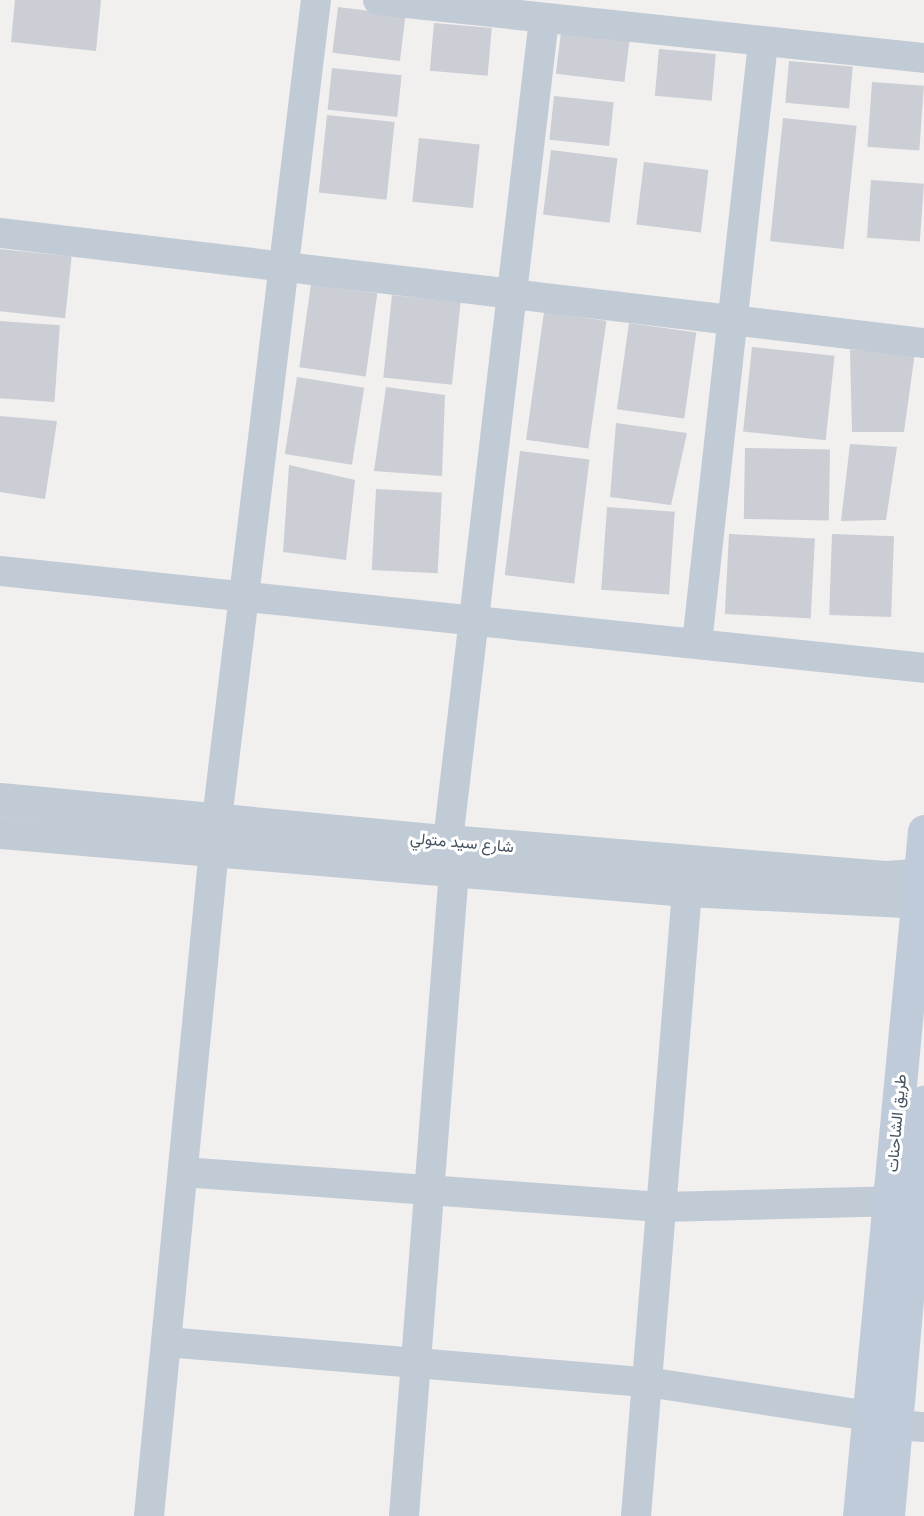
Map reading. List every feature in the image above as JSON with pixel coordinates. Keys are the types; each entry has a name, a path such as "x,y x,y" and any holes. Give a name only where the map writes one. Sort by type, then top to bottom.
{"main road":[{"name":"طريق الشاحنات","path":"896,1423 911,1192 924,831"},
{"name":"طريق الشاحنات","path":"911,1192 924,1101"},
{"path":"859,1516 896,1423"},
{"path":"888,1516 896,1423"}],"street":[{"path":"149,1516 214,852 316,0"},
{"path":"378,0 763,43 924,58"},
{"path":"404,1516 451,856 474,620 544,19"},
{"path":"697,643 763,43"},
{"path":"0,233 731,324 924,344"},
{"path":"0,571 246,595 924,668"},
{"name":"شارع سيد متولي","path":"0,799 218,819 687,890 922,888"},
{"name":"شارع سيد متولي","path":"0,832 214,852 451,856 888,877 922,888"},
{"path":"636,1516 687,890"},
{"path":"183,1172 661,1207 911,1192"},
{"path":"166,1342 647,1382 896,1423"}],"building":[{"path":"15,0 101,0 96,51 11,42"},
{"path":"338,7 405,15 400,61 332,53"},
{"path":"434,23 492,28 488,76 430,71"},
{"path":"561,32 629,40 624,82 556,74"},
{"path":"659,49 716,54 712,101 655,96"},
{"path":"789,61 853,67 849,108 785,103"},
{"path":"332,68 402,75 397,117 328,110"},
{"path":"872,82 924,86 919,150 867,147"},
{"path":"554,96 614,102 609,146 549,140"},
{"path":"327,115 395,122 386,200 319,193"},
{"path":"783,118 857,126 844,249 770,241"},
{"path":"419,138 480,144 473,208 412,202"},
{"path":"551,150 618,158 610,223 543,215"},
{"path":"644,162 709,170 701,232 636,225"},
{"path":"871,180 924,184 920,242 867,238"},
{"path":"0,249 72,257 65,318 0,311"},
{"path":"311,284 377,293 366,377 299,367"},
{"path":"392,295 461,302 452,385 383,378"},
{"path":"544,312 606,321 588,449 526,440"},
{"path":"0,321 60,325 54,402 0,398"},
{"path":"629,323 696,332 684,419 617,409"},
{"path":"752,347 835,356 826,440 743,432"},
{"path":"850,350 915,352 904,432 852,432"},
{"path":"297,377 364,388 352,465 285,454"},
{"path":"386,387 445,395 442,476 374,471"},
{"path":"0,416 57,421 45,499 0,492"},
{"path":"616,423 687,433 671,505 610,497"},
{"path":"850,444 897,447 886,520 841,521"},
{"path":"745,448 830,449 829,520 744,519"},
{"path":"520,451 589,460 574,584 505,575"},
{"path":"289,465 355,480 346,560 283,552"},
{"path":"376,489 442,492 438,573 372,570"},
{"path":"607,507 675,512 669,595 601,590"},
{"path":"729,534 815,539 811,618 725,614"},
{"path":"832,534 894,536 891,617 829,615"}]}
